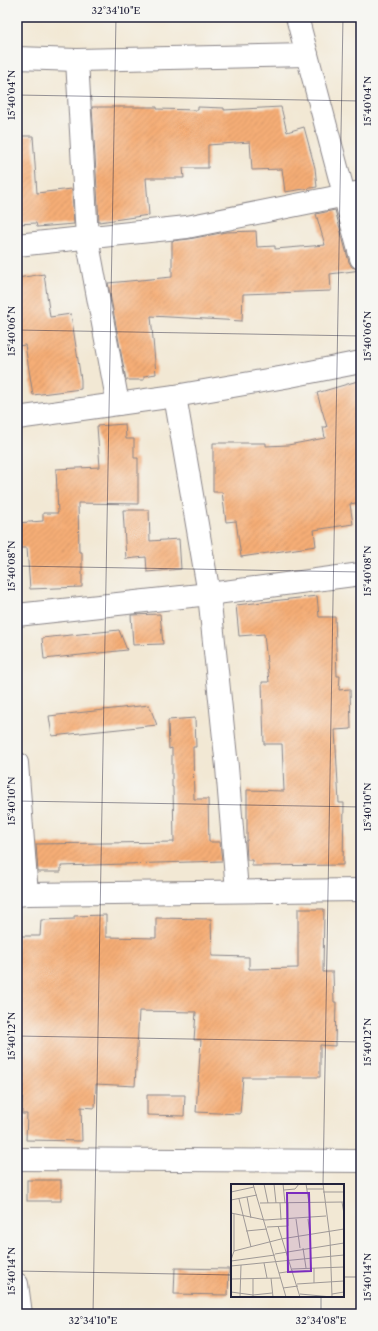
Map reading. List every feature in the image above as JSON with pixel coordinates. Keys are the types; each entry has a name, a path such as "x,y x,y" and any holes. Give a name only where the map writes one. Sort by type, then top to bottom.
{"street":[{"path":"297,17 307,55 352,194 361,258"},
{"path":"17,58 76,60 307,55"},
{"path":"76,60 86,238 118,404"},
{"path":"17,245 187,227 352,194"},
{"path":"17,418 175,396 361,362"},
{"path":"175,396 210,594 227,767 237,891"},
{"path":"17,615 210,594 361,574"},
{"path":"17,762 22,894 361,890"},
{"path":"17,1159 361,1161"},
{"path":"17,1284 21,1314"}],"building":[{"path":"92,107 157,107 157,109 198,110 198,107 224,108 224,110 281,107 287,132 304,127 315,168 317,187 285,192 282,169 252,170 250,142 208,145 208,168 183,168 184,178 146,178 149,215 99,222"},
{"path":"17,136 33,136 37,193 72,189 74,224 37,227 36,223 17,224"},
{"path":"335,210 349,262 352,267 361,270 330,274 331,291 243,294 242,321 151,316 156,374 144,376 144,380 126,380 108,283 172,277 172,241 226,232 256,231 257,247 275,246 275,249 325,245 316,214"},
{"path":"44,274 50,317 71,314 81,389 33,395 25,345 17,346 17,278"},
{"path":"361,380 361,502 350,504 353,524 314,530 316,546 241,557 236,521 226,522 222,492 213,492 213,443 266,443 266,446 288,445 325,438 323,427 327,427 317,393"},
{"path":"125,424 126,439 134,439 134,458 138,458 138,504 78,503 79,552 82,552 82,587 30,589 27,548 17,548 17,523 43,521 43,513 58,513 56,469 100,467 97,426"},
{"path":"123,510 149,510 150,541 179,539 181,569 147,572 146,557 126,559"},
{"path":"317,596 319,617 335,617 337,676 340,676 339,690 350,689 351,729 335,730 339,803 344,803 343,865 252,866 252,860 247,860 247,790 284,791 282,744 264,744 262,682 269,682 264,634 239,636 236,605"},
{"path":"160,614 163,644 133,645 131,615"},
{"path":"119,630 127,650 44,659 42,638"},
{"path":"149,705 157,725 52,736 49,716"},
{"path":"195,718 196,747 193,747 194,799 208,799 209,842 220,842 222,861 61,866 61,872 38,872 36,844 174,842 172,748 169,749 168,720"},
{"path":"298,909 324,909 323,972 333,972 334,1002 336,1002 335,1046 320,1045 320,1077 243,1077 240,1114 196,1112 201,1040 194,1040 196,1012 139,1011 135,1086 96,1084 95,1108 81,1107 82,1141 26,1140 27,1114 22,1114 23,1074 17,1075 17,936 40,936 41,920 74,919 74,916 106,915 106,937 156,938 156,918 211,919 212,956 249,957 249,969 298,968"},
{"path":"147,1095 185,1095 184,1116 147,1115"},
{"path":"27,1180 61,1180 61,1201 27,1201"},
{"path":"175,1268 229,1269 228,1295 174,1294"}]}
